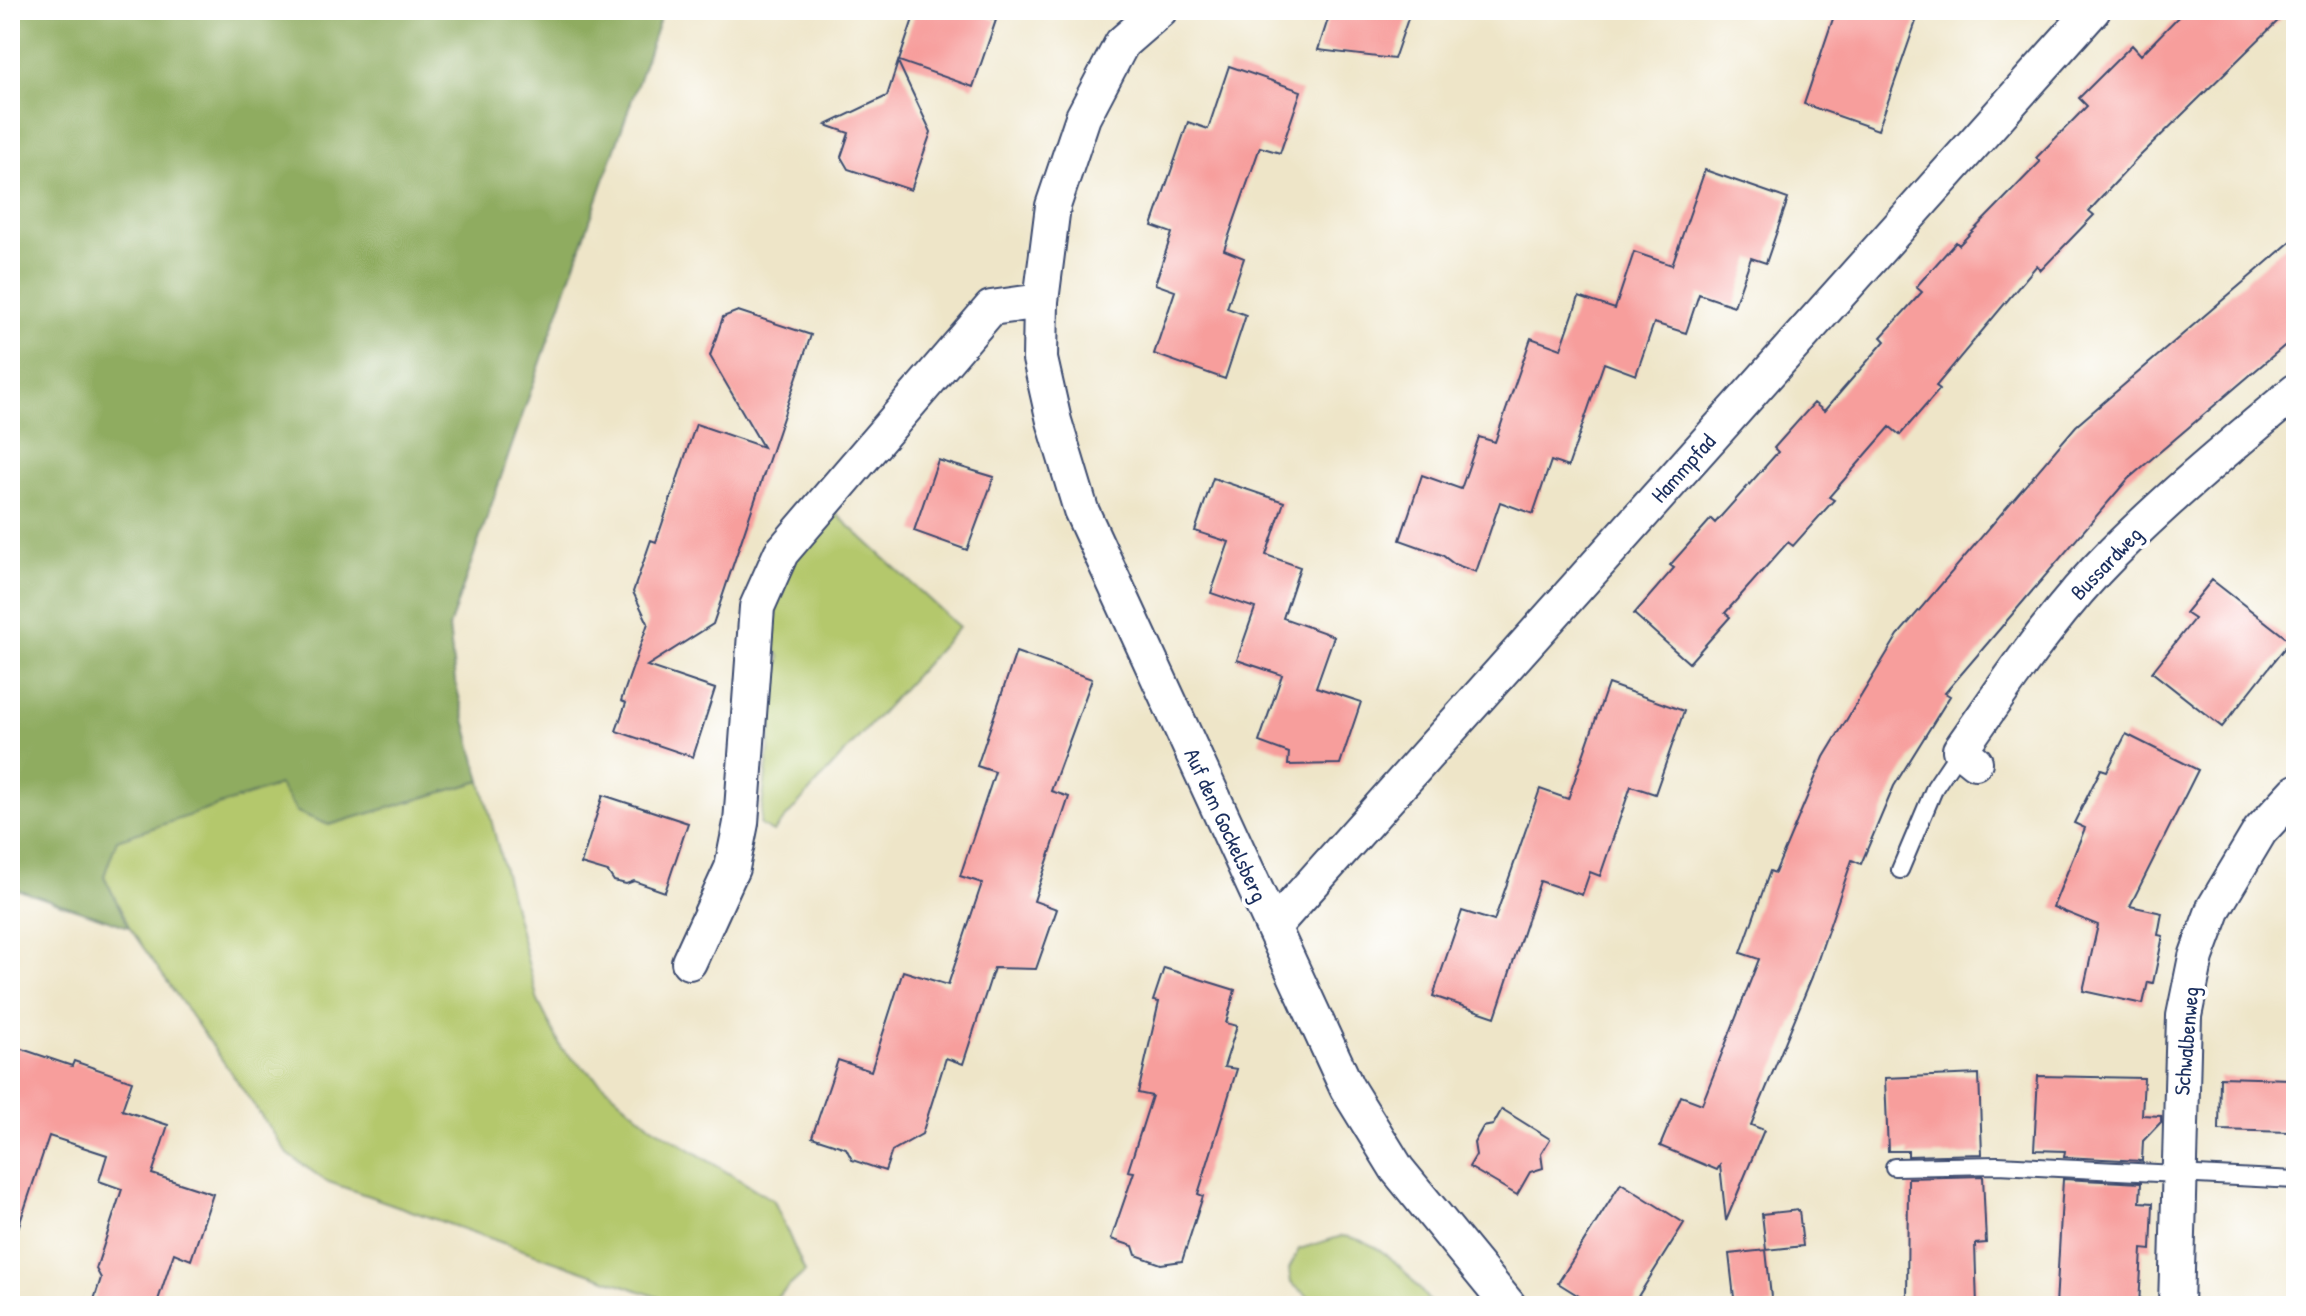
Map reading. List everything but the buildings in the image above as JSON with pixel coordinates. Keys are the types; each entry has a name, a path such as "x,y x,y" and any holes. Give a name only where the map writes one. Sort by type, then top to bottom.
{"street":[{"name":"Auf dem Gockelsberg","path":"1160,10 1122,43 1083,117 1053,206 1041,301 1040,359 1054,421 1081,510 1347,1088 1397,1169 1509,1306"},
{"name":"Hammpfad","path":"1273,927 2093,10"},
{"path":"689,962 732,868 741,823 757,607 781,553 991,308 1041,301"},
{"name":"Bussardweg","path":"1968,756 2049,626 2112,554 2197,473 2296,391"},
{"name":"Schwalbenweg","path":"2176,1306 2184,1016 2196,957 2214,908 2260,831 2296,792"}],"lane":[{"path":"1900,870 1935,787 1968,756"},
{"path":"1894,1167 1998,1165 2296,1180"}],"green space":[{"path":"10,10 663,10 449,627 455,681 481,781 329,825 297,812 279,785 117,840 104,876 129,927 10,887"},
{"path":"832,510 959,627 773,832 760,825 780,656 768,643 770,622 788,571"},
{"path":"481,781 538,1001 562,1049 650,1125 774,1201 805,1272 767,1306 683,1306 326,1181 288,1154 129,927 104,876 116,840 279,785 297,812 329,825"},
{"path":"1342,1236 1357,1239 1383,1252 1404,1271 1433,1306 1321,1306 1291,1283 1289,1269 1299,1249"}]}
